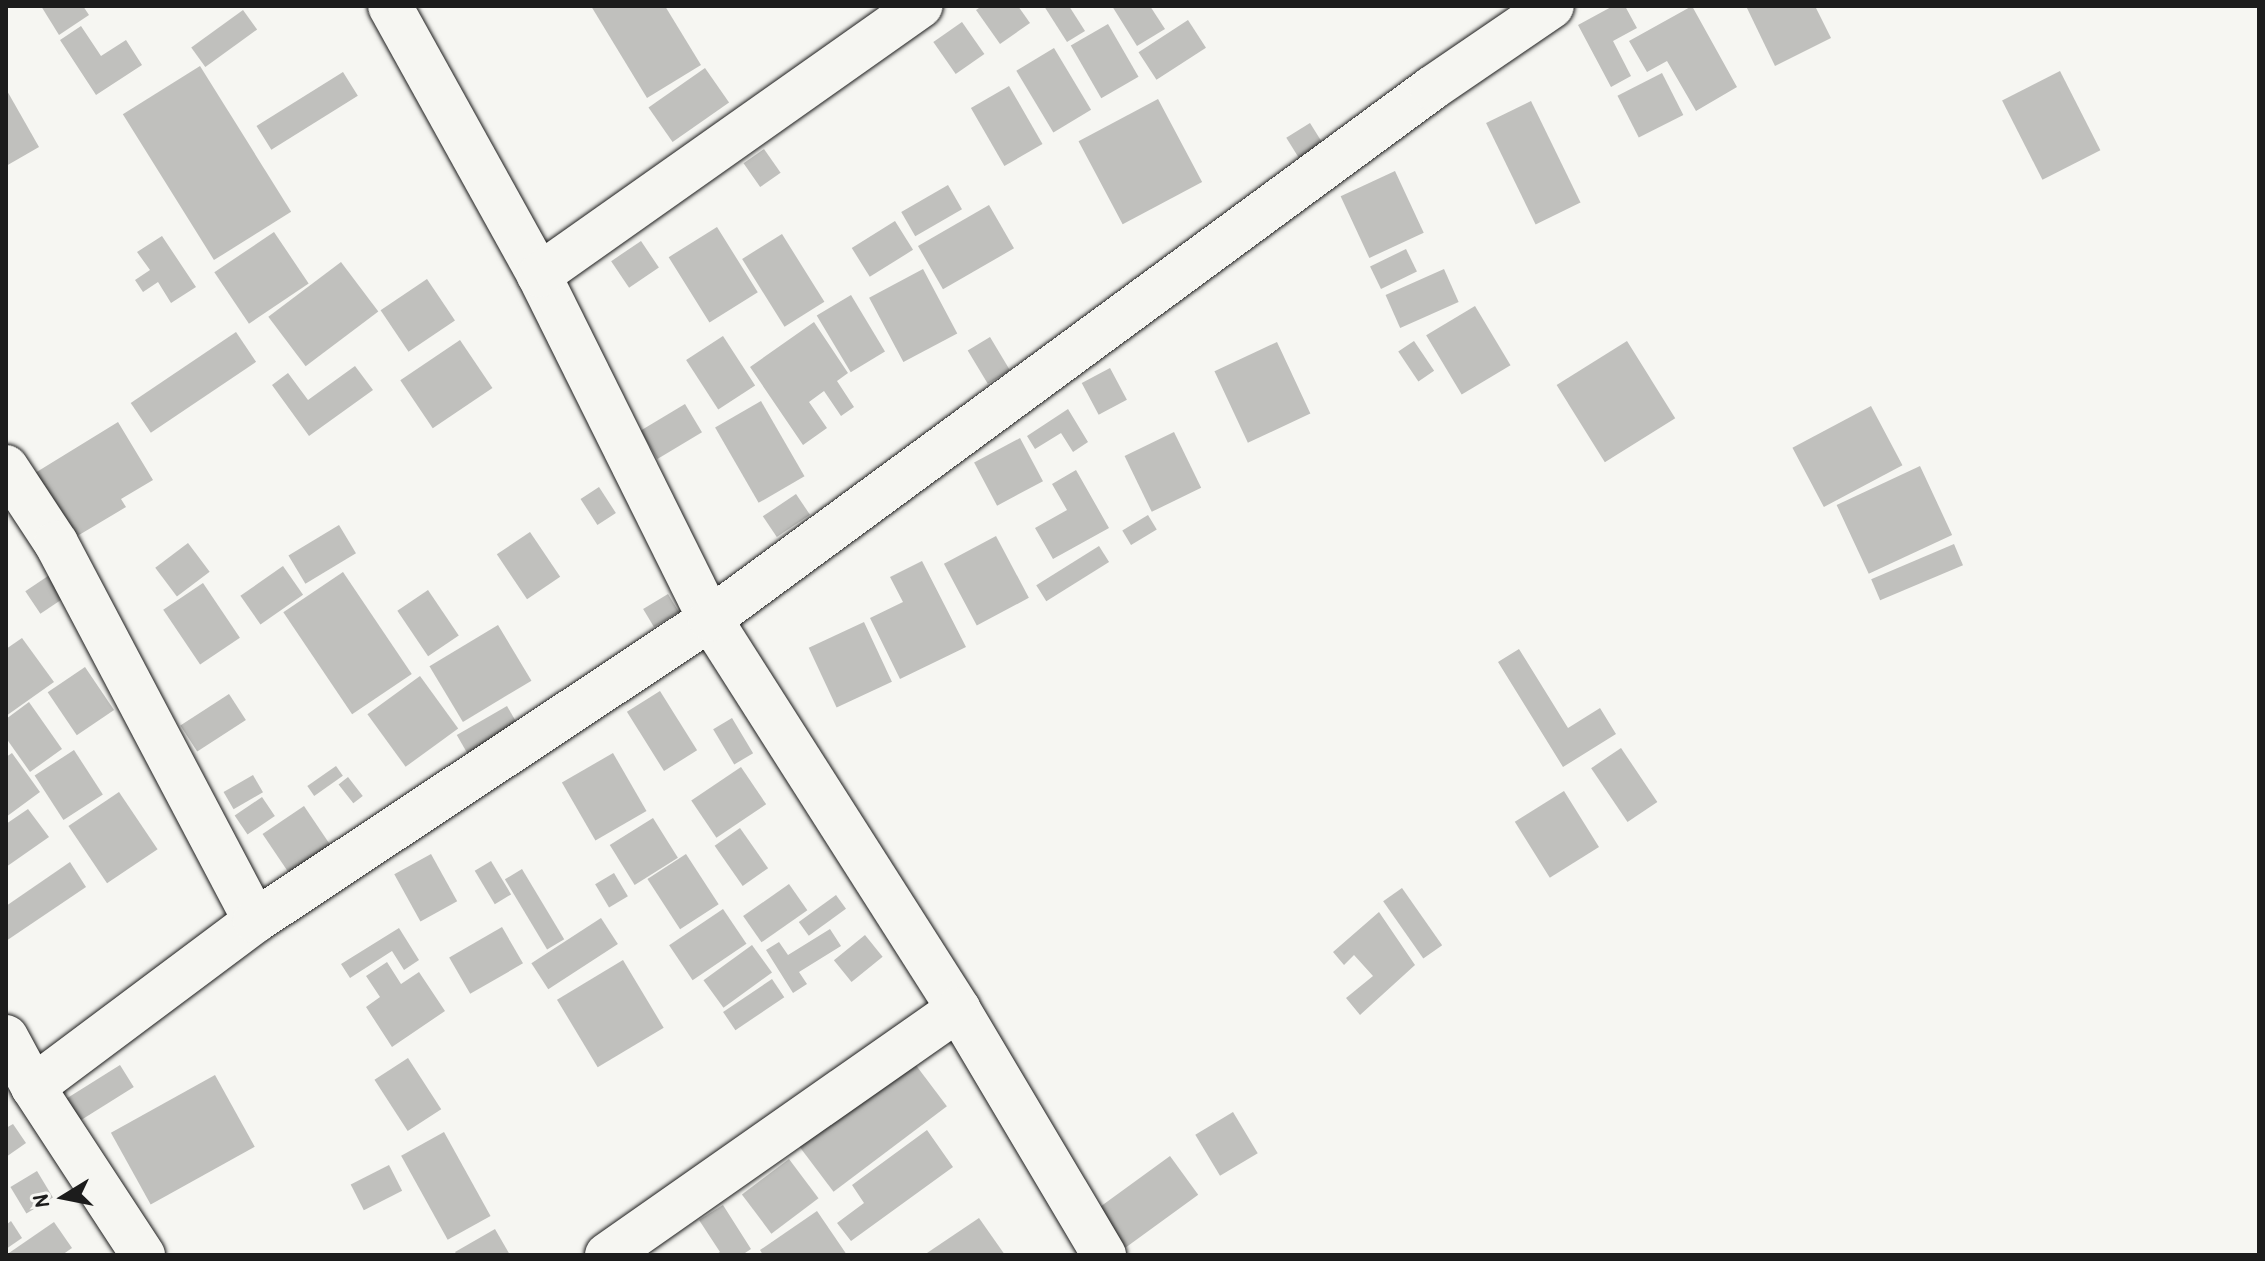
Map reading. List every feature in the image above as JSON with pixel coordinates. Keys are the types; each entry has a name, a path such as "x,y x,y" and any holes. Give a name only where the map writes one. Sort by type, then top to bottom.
{"street":[{"path":"390,6 539,275 710,619 958,1009 1104,1255"},
{"path":"539,275 921,6"},
{"path":"33,1087 255,921 710,619 1432,88 1552,6"},
{"path":"6,467 56,543 255,921"},
{"path":"607,1255 958,1009"},
{"path":"6,1037 33,1087 143,1255"}],"building":[{"path":"41,6 83,6 89,15 59,35"},
{"path":"591,6 665,6 701,65 647,98"},
{"path":"982,6 1018,6 1030,23 1000,44 976,10"},
{"path":"1044,6 1069,6 1085,31 1067,42"},
{"path":"1112,6 1150,6 1165,29 1137,46"},
{"path":"1613,6 1625,6 1637,28 1613,41 1631,76 1611,87 1578,25"},
{"path":"1692,6 1737,87 1696,111 1667,61 1647,72 1629,41"},
{"path":"1746,6 1815,6 1831,38 1775,66"},
{"path":"243,10 257,29 205,67 191,48"},
{"path":"1188,20 1206,48 1156,80 1139,52"},
{"path":"962,22 984,54 956,74 933,42"},
{"path":"1108,24 1138,77 1101,98 1071,46"},
{"path":"81,26 101,56 126,40 142,65 96,95 60,40"},
{"path":"1054,48 1091,110 1053,132 1016,71"},
{"path":"200,66 291,212 214,260 123,114"},
{"path":"705,68 729,102 673,142 648,108"},
{"path":"2060,71 2100,150 2042,180 2002,101"},
{"path":"343,72 358,96 271,150 256,126"},
{"path":"1662,73 1683,115 1639,138 1617,96"},
{"path":"1009,86 1042,144 1004,166 971,108"},
{"path":"6,89 39,147 6,166"},
{"path":"1158,99 1202,182 1123,224 1079,141"},
{"path":"1531,101 1581,203 1536,224 1486,123"},
{"path":"1310,123 1329,154 1305,168 1286,138"},
{"path":"764,149 781,173 760,187 744,163"},
{"path":"1395,171 1424,233 1369,258 1341,196"},
{"path":"948,185 962,209 915,236 901,212"},
{"path":"989,205 1014,248 943,289 918,246"},
{"path":"895,221 913,250 870,277 852,248"},
{"path":"717,227 758,292 709,323 669,257"},
{"path":"274,232 309,283 249,324 214,272"},
{"path":"782,234 824,302 785,327 742,259"},
{"path":"162,236 196,287 171,303 158,282 143,292 135,280 150,270 137,252"},
{"path":"641,241 659,268 629,288 611,261"},
{"path":"1406,249 1417,271 1381,289 1370,267"},
{"path":"341,262 378,312 306,366 268,317"},
{"path":"923,269 957,333 903,362 869,298"},
{"path":"1444,269 1459,302 1400,328 1386,295"},
{"path":"427,279 455,320 409,352 381,310"},
{"path":"851,295 885,352 851,372 817,316"},
{"path":"1475,306 1511,365 1462,395 1426,335"},
{"path":"814,322 848,373 837,381 854,407 841,416 824,391 809,402 827,428 803,445 750,367"},
{"path":"236,332 256,362 151,433 131,403"},
{"path":"723,336 755,385 718,409 686,360"},
{"path":"990,337 1010,370 988,384 968,350"},
{"path":"460,340 492,388 433,428 400,380"},
{"path":"1414,341 1434,371 1418,381 1398,352"},
{"path":"1627,341 1675,418 1605,462 1557,385"},
{"path":"1277,342 1310,414 1248,443 1214,371"},
{"path":"355,366 373,390 309,436 272,385 288,373 308,400"},
{"path":"1110,368 1127,400 1099,415 1082,383"},
{"path":"761,401 804,476 759,503 715,428"},
{"path":"685,404 702,432 657,459 640,431"},
{"path":"1871,406 1902,465 1824,507 1792,448"},
{"path":"1068,409 1088,442 1073,452 1061,433 1035,449 1027,436"},
{"path":"118,422 153,480 121,499 126,507 74,538 35,473"},
{"path":"1174,432 1201,488 1152,512 1125,456"},
{"path":"1020,438 1043,481 997,506 974,462"},
{"path":"1920,466 1952,535 1869,574 1837,505"},
{"path":"1076,470 1109,528 1053,559 1035,528 1067,510 1052,484"},
{"path":"599,487 616,513 597,525 581,499"},
{"path":"796,494 810,515 777,537 763,516"},
{"path":"1148,515 1157,530 1131,545 1122,530"},
{"path":"339,525 356,553 305,584 288,555"},
{"path":"530,532 560,577 527,599 497,554"},
{"path":"996,536 1029,598 977,626 944,564"},
{"path":"188,543 210,572 177,596 155,568"},
{"path":"1954,544 1963,565 1880,600 1871,579"},
{"path":"1099,546 1109,562 1046,601 1036,585"},
{"path":"922,561 966,647 900,679 870,618 903,602 890,577"},
{"path":"283,566 303,595 260,624 240,596"},
{"path":"343,572 412,674 352,714 283,612"},
{"path":"51,574 66,596 40,614 25,591"},
{"path":"203,583 240,638 200,665 163,610"},
{"path":"428,590 459,636 428,656 397,611"},
{"path":"668,594 679,612 654,627 643,609"},
{"path":"864,622 892,682 837,708 809,648"},
{"path":"498,625 531,681 463,722 429,666"},
{"path":"22,638 54,682 6,716 6,649"},
{"path":"1519,649 1568,728 1600,708 1616,734 1563,767 1498,662"},
{"path":"85,667 114,710 77,735 48,692"},
{"path":"420,676 458,729 406,767 367,714"},
{"path":"660,691 697,750 664,771 627,712"},
{"path":"229,694 246,720 197,752 180,726"},
{"path":"29,702 62,749 30,772 6,738 6,719"},
{"path":"507,706 519,727 469,756 457,735"},
{"path":"732,718 753,753 734,764 713,729"},
{"path":"1621,748 1657,802 1628,822 1591,768"},
{"path":"74,750 103,794 63,820 35,776"},
{"path":"12,753 40,792 6,817 6,757"},
{"path":"613,753 646,811 595,841 562,782"},
{"path":"336,766 343,776 314,796 307,786"},
{"path":"741,767 766,804 716,838 691,801"},
{"path":"253,775 263,792 234,809 224,792"},
{"path":"348,777 363,796 353,803 339,784"},
{"path":"1564,791 1599,847 1550,878 1515,822"},
{"path":"119,792 158,849 107,883 68,826"},
{"path":"262,797 275,816 248,835 235,815"},
{"path":"304,806 331,846 289,874 263,834"},
{"path":"28,809 49,837 6,867 6,824"},
{"path":"653,818 678,858 635,885 610,845"},
{"path":"740,828 768,868 743,886 715,846"},
{"path":"431,854 457,901 420,922 394,874"},
{"path":"686,854 719,904 680,929 647,879"},
{"path":"491,861 511,894 495,904 475,871"},
{"path":"70,862 86,887 6,941 6,906"},
{"path":"522,869 564,939 547,950 505,879"},
{"path":"614,873 628,896 609,907 595,884"},
{"path":"789,884 807,910 761,942 743,916"},
{"path":"1402,888 1442,945 1423,959 1383,901"},
{"path":"836,895 846,909 809,936 799,922"},
{"path":"723,909 746,944 693,980 669,945"},
{"path":"1379,912 1415,965 1360,1015 1346,998 1373,976 1354,955 1344,965 1333,952"},
{"path":"601,918 618,944 548,989 531,963"},
{"path":"502,927 523,963 470,994 449,958"},
{"path":"399,928 419,960 404,970 392,951 350,978 341,964"},
{"path":"830,929 841,946 799,972 807,984 793,993 766,950 779,942 788,955"},
{"path":"865,935 883,957 852,982 834,960"},
{"path":"752,945 772,973 723,1008 703,980"},
{"path":"623,960 664,1028 598,1067 557,1000"},
{"path":"387,962 401,984 419,972 445,1011 392,1047 366,1007 380,997 366,976"},
{"path":"772,979 784,997 735,1030 723,1012"},
{"path":"909,1056 947,1106 834,1192 796,1141"},
{"path":"408,1058 441,1109 408,1131 374,1080"},
{"path":"120,1065 134,1087 80,1120 67,1098"},
{"path":"215,1075 255,1147 151,1204 111,1133"},
{"path":"1233,1112 1258,1153 1220,1176 1195,1135"},
{"path":"13,1124 26,1143 6,1157 6,1128"},
{"path":"927,1130 953,1167 851,1241 837,1223 864,1203 852,1185"},
{"path":"444,1132 491,1216 448,1240 401,1156"},
{"path":"1170,1156 1198,1195 1123,1249 1095,1211"},
{"path":"789,1159 818,1198 771,1234 742,1195"},
{"path":"389,1165 402,1191 364,1210 351,1185"},
{"path":"37,1171 53,1198 26,1214 10,1187"},
{"path":"723,1205 751,1249 742,1255 715,1255 720,1252 699,1220"},
{"path":"817,1211 847,1255 763,1255 760,1250"},
{"path":"979,1218 1005,1255 924,1255"},
{"path":"11,1221 22,1238 6,1249 6,1225"},
{"path":"54,1222 72,1248 62,1255 6,1255"},
{"path":"495,1229 510,1255 457,1255 455,1252"}]}
